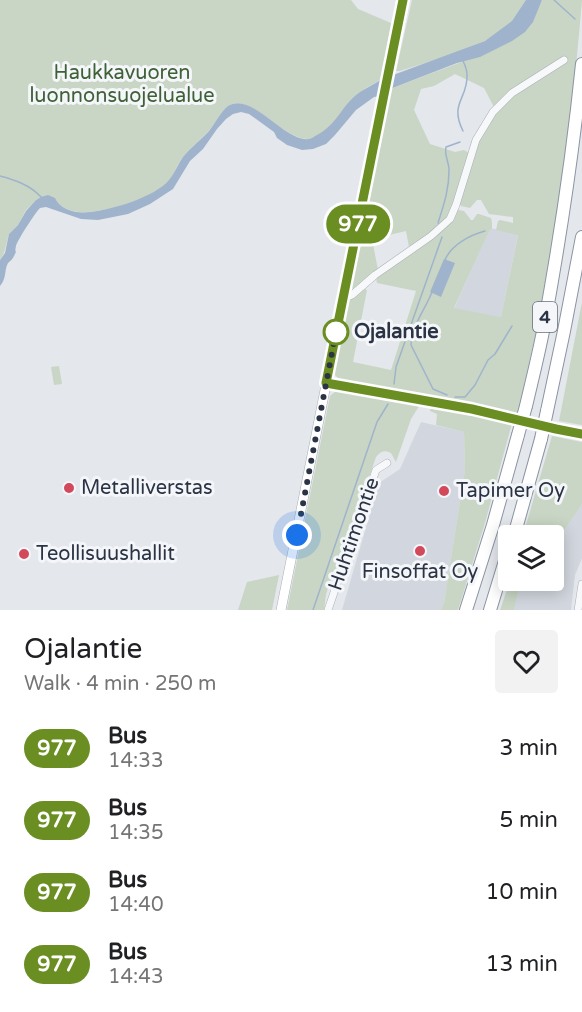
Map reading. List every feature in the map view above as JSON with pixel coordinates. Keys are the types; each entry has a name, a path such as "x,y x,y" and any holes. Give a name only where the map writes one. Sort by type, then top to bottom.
{"highway":[{"name":"4","path":"466,610 518,435 544,328 561,228 582,64"},
{"name":"4","path":"516,525 541,439 582,237"},
{"path":"490,610 498,584"}],"main road":[{"path":"281,610 403,0"}],"street":[{"path":"343,299 352,295 375,275 431,236 450,219 476,140 493,112 512,93 564,60"},
{"path":"326,383 472,409 582,434"},
{"name":"Huhtimontie","path":"328,610 376,470 387,463"},
{"path":"578,610 582,584"}],"shaded area":[{"path":"490,228 518,234 501,317 454,309"},
{"path":"421,422 464,432 465,470 444,603 441,610 342,610 379,483 400,469"},
{"path":"582,504 582,558 575,575 571,610 514,610 519,591 564,591 564,531"}],"green space":[{"name":"Haukkavuoren luonnonsuojelualue","path":"0,0 351,0 358,9 391,23 382,79 366,88 332,126 317,137 299,138 246,105 237,103 228,106 208,132 183,157 171,178 156,191 129,203 90,212 73,211 56,202 35,201 9,234 0,260"},
{"path":"412,0 533,0 521,20 485,41 441,58 396,71"},
{"path":"542,0 582,0 569,128 556,223 544,296 517,417 341,381 335,375 334,367 348,302 365,289 367,290 353,362 391,370 416,291 377,283 376,278 448,225 458,210 464,211 471,220 477,214 491,218 492,229 490,229 454,308 501,317 518,235 496,230 498,221 513,223 513,217 489,214 481,200 477,200 470,208 461,206 459,202 478,143 496,111 484,88 455,74 434,86 421,89 414,110 430,144 455,152 464,150 469,153 459,194 450,216 437,230 409,247 406,231 372,239 378,270 356,289 353,289 350,283 390,89 509,41 527,26"},
{"path":"582,302 582,425 559,421"},
{"path":"59,366 62,384 54,385 51,367"},
{"path":"336,391 421,403 411,419 396,462 391,453 381,452 376,457 340,562 330,582 324,610 287,610 330,396"},
{"path":"431,407 512,423 485,523 458,610 441,610 465,470 464,432 436,425 437,414 430,411"},
{"path":"552,436 582,442 582,504 564,531 564,525 526,525"},
{"path":"279,575 272,610 238,610 247,582"},
{"path":"507,591 519,591 514,610 500,610"}],"water":[{"path":"526,0 542,0 533,22 525,32 512,41 480,57 457,63 390,89 393,75 485,41 512,21"},
{"path":"382,79 380,96 374,97 356,110 326,144 313,149 302,150 287,145 277,138 274,132 249,114 241,112 233,114 217,129 203,149 190,161 173,189 150,204 128,214 98,220 81,219 46,207 40,208 17,243 16,252 8,263 4,280 0,286 0,260 5,253 9,234 18,225 26,211 41,197 48,195 55,198 61,206 80,212 99,211 132,202 154,192 169,180 183,157 209,131 228,106 237,103 247,105 289,133 299,138 310,139 324,131 361,91"},
{"path":"444,259 455,263 441,297 430,292"}],"waterway":[{"path":"554,0 575,19"},
{"path":"463,61 467,71 467,83 458,107 458,114 463,131"},
{"path":"438,223 448,184 446,147 460,142"},
{"path":"0,176 27,186 41,197"},
{"path":"445,260 462,241 485,231"},
{"path":"394,384 396,367 442,237"},
{"path":"432,292 416,324 411,345 433,389 447,395"},
{"path":"455,397 465,397 475,385 488,360 495,354 512,326"},
{"path":"313,610 377,422 388,404"}],"bus line":[{"name":"977","path":"403,0 326,383 429,400 582,434"}],"place":[{"name":"Ojalantie","path":"336,332"},
{"name":"Metalliverstas","path":"69,488"},
{"name":"Tapimer Oy","path":"444,491"},
{"name":"Finsoffat Oy","path":"420,551"},
{"name":"Teollisuushallit","path":"24,554"}],"route":[{"path":"297,535 336,332"}]}
